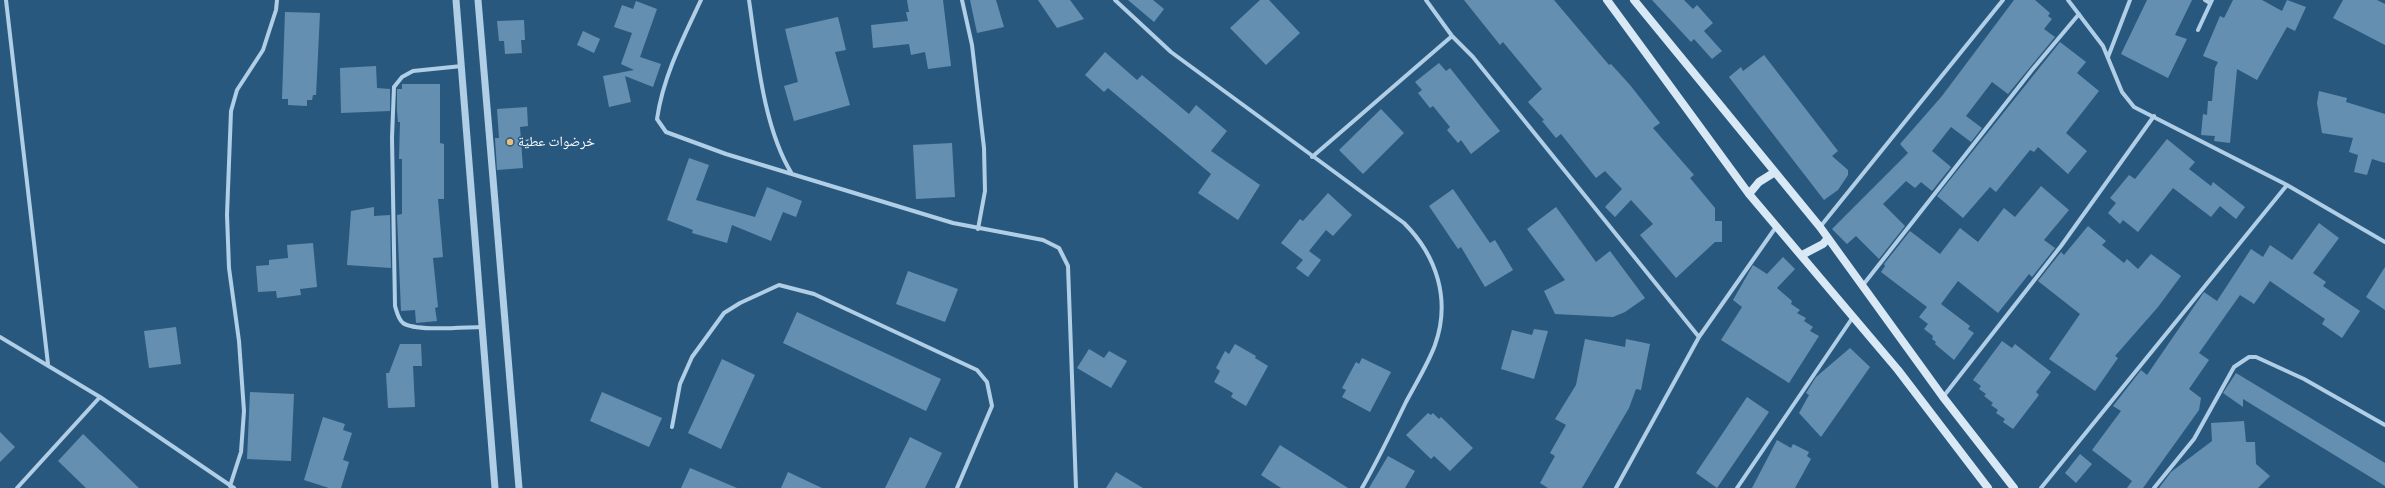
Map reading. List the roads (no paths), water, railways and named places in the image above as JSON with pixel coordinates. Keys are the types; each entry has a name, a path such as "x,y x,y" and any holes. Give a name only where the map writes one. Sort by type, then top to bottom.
{"main road":[{"path":"1607,0 1749,194 1898,370 1988,488"},
{"path":"1634,0 1820,227 1943,397 2014,488"},
{"path":"1749,194 1759,182 1775,172"},
{"path":"1802,255 1823,244 1828,238"}],"street":[{"path":"6,0 48,364"},
{"path":"0,338 48,364 100,397 232,487 241,452 244,411 238,341 229,268 227,215 231,111 237,90 263,50 276,10 277,0"},
{"path":"456,0 495,488"},
{"path":"478,0 519,488"},
{"path":"701,0 672,64 659,104 657,119 659,125 673,135 726,154 954,224 1043,240 1059,248 1065,257 1068,266 1076,488"},
{"path":"749,0 774,136 783,159 792,174"},
{"path":"962,0 972,45 984,148 985,191 978,229"},
{"path":"1115,0 1171,52 1404,224 1417,237 1428,253 1440,283 1442,307 1435,344 1362,488"},
{"path":"1426,0 1452,36 1473,57 1699,337"},
{"path":"1820,227 2003,0"},
{"path":"2068,0 2096,36 2108,57 2122,92 2134,107 2287,185 2385,242"},
{"path":"2108,57 2130,0"},
{"path":"2198,30 2211,2 2205,0"},
{"path":"1863,285 2032,70 2080,14"},
{"path":"1312,157 1452,36"},
{"path":"462,66 413,71 402,77 394,87 392,138 395,306 399,317 404,324 415,327 483,327"},
{"path":"1943,397 2061,246 2154,116"},
{"path":"2040,488 2287,185"},
{"path":"1616,488 1699,337 1776,226"},
{"path":"672,427 680,384 692,357 724,313 740,303 779,285 814,294 977,370 987,382 992,406 957,488"},
{"path":"1737,488 1853,317"},
{"path":"2154,488 2194,438 2234,367 2249,357 2256,357 2304,379 2385,425"},
{"path":"17,488 100,397"}],"place":[{"name":"خرضوات عطيّة","path":"510,142"}]}
